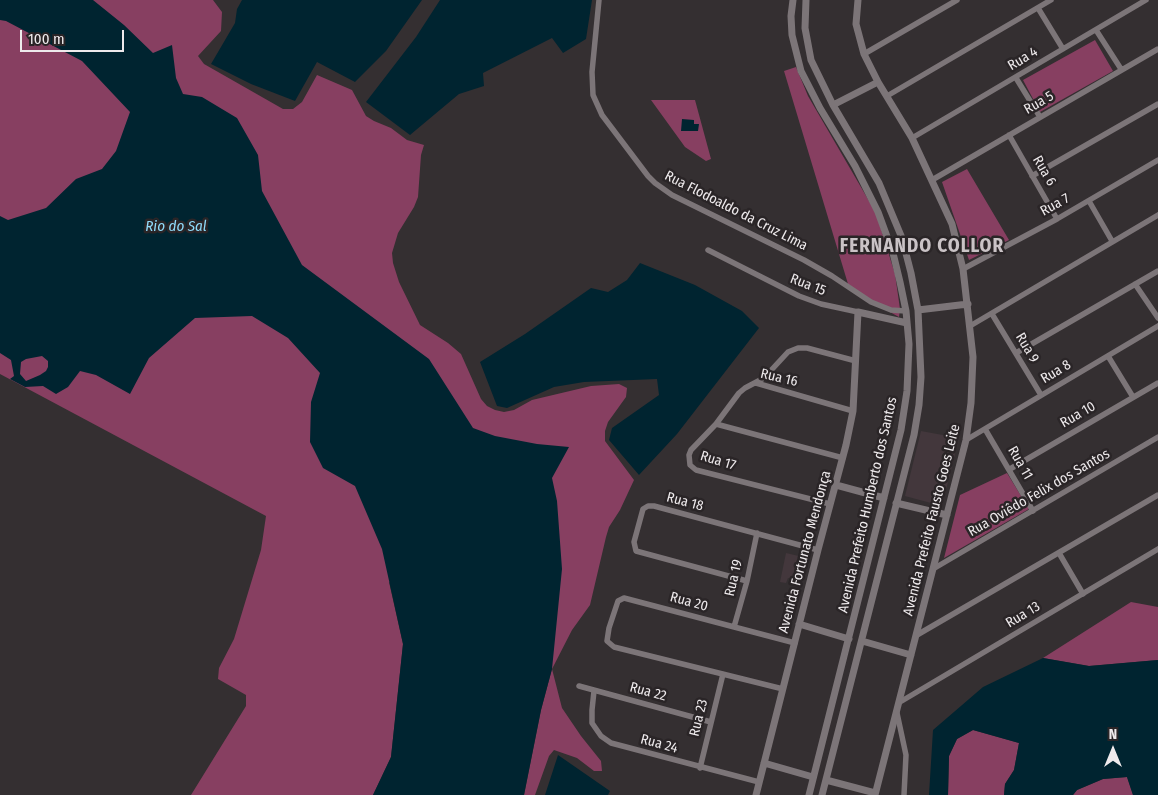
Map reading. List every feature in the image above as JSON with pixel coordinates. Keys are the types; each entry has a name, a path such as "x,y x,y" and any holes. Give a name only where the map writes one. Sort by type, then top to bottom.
{"street":[{"name":"Rua Flodoaldo da Cruz Lima","path":"599,0 592,72 593,95 602,115 648,176 672,195 770,242 822,270 871,302 891,310 906,311"},
{"name":"Avenida Prefeito Humberto dos Santos","path":"793,0 792,35 801,71 820,108 855,166 878,212 895,261 906,311 909,361 905,412 809,795"},
{"name":"Avenida Prefeito Humberto dos Santos","path":"806,0 805,28 809,52 817,73 833,105 879,183 897,223 911,273 918,310 921,377 918,417 822,795"},
{"path":"864,54 957,0"},
{"path":"887,96 1051,0"},
{"name":"Rua 4","path":"912,138 1146,0"},
{"name":"Avenida Prefeito Fausto Goes Leite","path":"859,1 858,32 864,54 878,82 912,138 952,224 963,269 968,304 973,380 966,440 875,794"},
{"path":"1038,8 1063,49"},
{"path":"1096,30 1121,69"},
{"name":"Rua 5","path":"932,180 1158,49"},
{"path":"1016,78 1040,117"},
{"path":"833,105 878,82"},
{"path":"1032,176 1158,104"},
{"name":"Rua 6","path":"1009,135 1057,219"},
{"name":"Rua 7","path":"963,269 1057,219 1158,160"},
{"path":"1089,201 1112,242"},
{"path":"970,326 1158,215"},
{"name":"Rua 15","path":"708,250 799,296 821,304 907,323"},
{"path":"1016,353 1158,271"},
{"path":"1135,284 1158,318"},
{"path":"918,310 968,304"},
{"name":"Avenida Fortunato Mendonça","path":"756,795 843,458 853,411 858,312"},
{"name":"Rua 9","path":"992,314 1041,395"},
{"name":"Rua 8","path":"966,440 1158,326"},
{"path":"756,383 764,378 788,352 798,348 807,348 856,361"},
{"path":"1108,356 1133,397"},
{"name":"Rua 16","path":"716,424 742,390 756,383 853,411"},
{"name":"Rua 10","path":"1010,468 1158,383"},
{"path":"905,412 918,417"},
{"path":"716,424 843,458"},
{"name":"Rua 17","path":"716,424 690,453 688,460 693,468 830,504"},
{"name":"Rua 11","path":"985,429 1010,468 1033,511"},
{"name":"Rua Oviêdo Felix dos Santos","path":"933,569 1157,440"},
{"path":"836,485 884,498"},
{"path":"917,635 1158,494"},
{"path":"896,502 947,516"},
{"name":"Rua 18","path":"747,581 639,553 634,549 634,542 643,509 649,506 818,550"},
{"name":"Rua 19","path":"734,627 747,581 757,533"},
{"name":"Rua 13","path":"900,702 1158,550"},
{"path":"1059,553 1083,594"},
{"name":"Rua 20","path":"723,674 612,646 607,640 619,600 624,598 795,643"},
{"path":"799,624 849,639"},
{"path":"862,641 911,655"},
{"path":"723,674 783,689"},
{"name":"Rua 23","path":"700,768 723,674"},
{"name":"Rua 22","path":"579,686 711,722"},
{"name":"Rua 24","path":"594,691 592,723 606,740 618,746 760,782"},
{"path":"897,713 906,755 904,795"},
{"path":"764,763 814,777"},
{"path":"826,780 875,794"}],"shaded area":[{"path":"0,0 213,0 222,12 221,31 198,56 204,64 283,109 293,109 302,102 317,75 352,90 366,116 391,128 407,140 424,145 421,155 418,197 398,233 392,253 393,263 399,282 420,325 461,354 481,399 487,406 504,412 514,410 532,400 591,386 619,384 627,388 626,397 608,422 605,431 605,441 634,480 620,510 609,527 590,605 572,630 552,669 389,582 403,644 391,757 373,795 191,795 246,706 246,695 218,679 219,668 234,639 261,550 266,516 0,374"},
{"path":"1095,40 1113,71 1040,112 1023,80"},
{"path":"796,67 808,96 876,213 895,274 900,309 899,317 868,300 848,284 784,71"},
{"path":"651,100 695,100 711,159 706,161 685,147"},
{"path":"967,169 1009,240 969,260 942,182"},
{"path":"921,431 959,438 942,506 905,496"},
{"path":"1007,473 1029,509 944,558 960,495"},
{"path":"786,553 807,558 804,573 798,572 796,580 788,578 786,583 780,582"},
{"path":"1131,602 1158,607 1158,660 1089,666 1043,658"},
{"path":"552,669 562,708 601,761 602,771 594,771 577,758 554,750 549,756 535,795 524,795 541,710"},
{"path":"973,730 1019,743 1014,770 1005,784 1004,795 948,795 949,756 957,739"},
{"path":"1127,777 1133,795 1073,795 1077,790 1103,779"}],"water":[{"name":"Rio do Sal","path":"0,0 93,0 124,25 153,53 172,45 176,78 183,94 202,97 237,118 258,155 262,191 302,265 429,359 473,428 495,436 537,444 569,447 552,478 557,501 562,569 552,669 541,710 524,795 373,795 391,757 403,644 382,549 355,486 323,468 310,442 311,402 320,373 288,338 252,316 195,318 149,358 130,394 96,375 80,371 68,387 56,394 43,386 25,387 10,379 14,376 11,360 0,353 0,216 8,220 46,208 76,179 102,169 116,151 130,112 82,61 6,21 0,20","holes":["42,356 48,361 46,371 40,375 26,381 20,374 21,362 26,359"]},
{"path":"242,0 422,0 386,51 355,82 317,62 295,101 251,84 211,64 235,23 237,9"},
{"path":"440,0 592,0 586,39 563,53 552,38 483,73 484,86 459,94 410,135 366,102 416,37"},
{"path":"682,119 694,120 694,124 699,124 698,131 681,131"},
{"path":"640,263 695,285 742,311 759,328 677,434 639,475 609,440 612,428 659,395 657,379 584,382 554,387 507,408 497,406 480,362 525,334 591,288 608,292 627,280"},
{"path":"1043,658 1089,666 1158,660 1158,795 1133,795 1127,777 1103,779 1077,790 1073,795 1004,795 1005,784 1014,770 1019,743 973,730 957,739 949,756 948,795 929,795 933,730 983,687"},
{"path":"558,755 610,791 608,795 545,795"}],"district":[{"name":"FERNANDO COLLOR","path":"922,247"}]}
